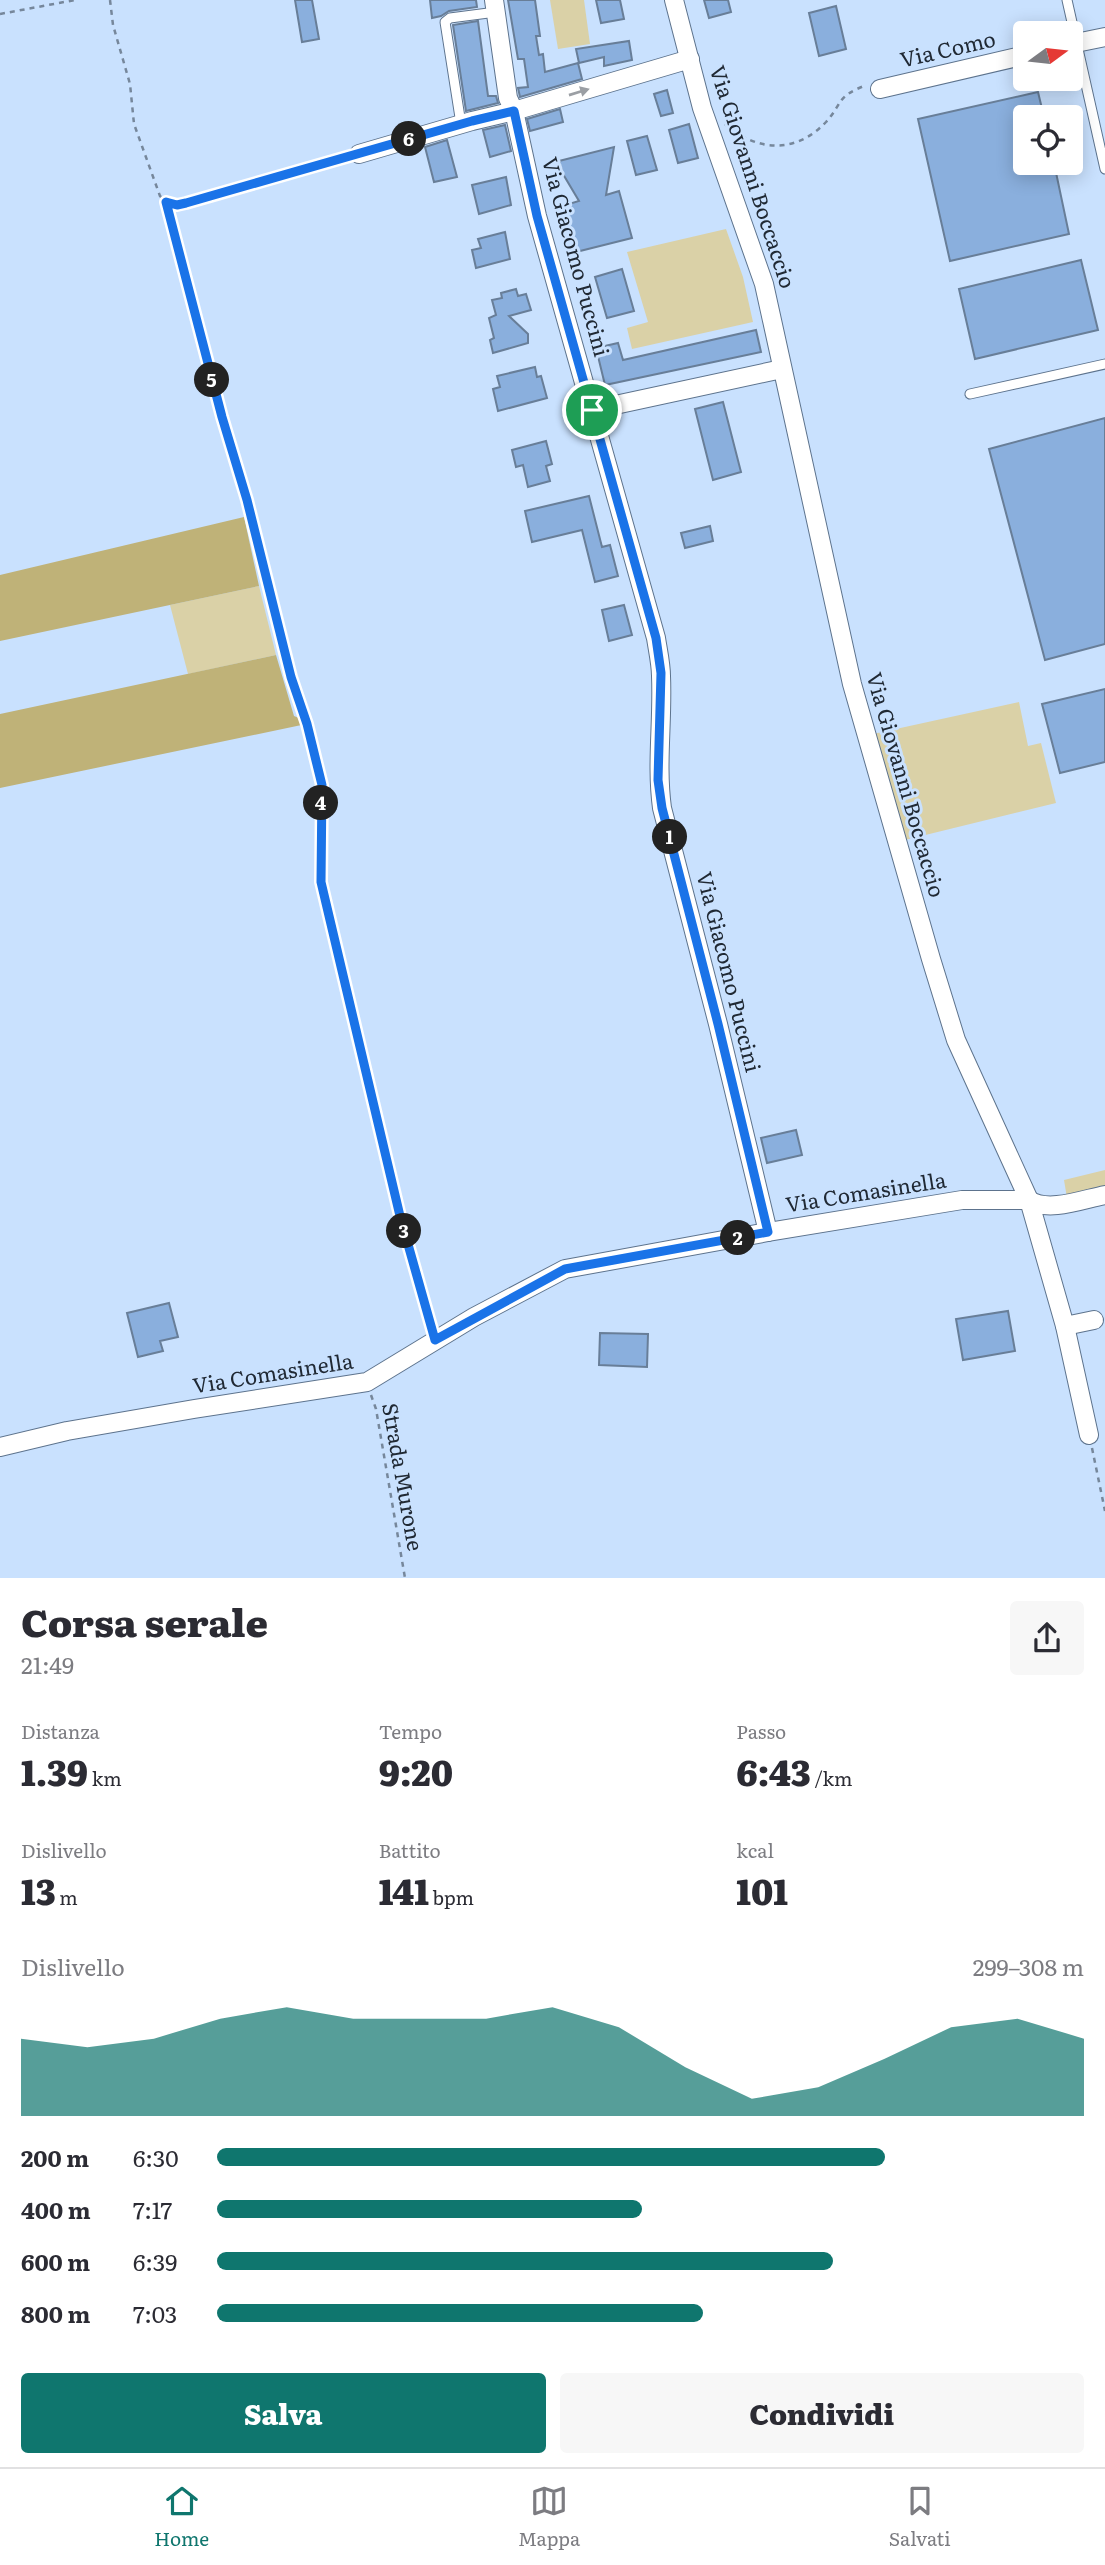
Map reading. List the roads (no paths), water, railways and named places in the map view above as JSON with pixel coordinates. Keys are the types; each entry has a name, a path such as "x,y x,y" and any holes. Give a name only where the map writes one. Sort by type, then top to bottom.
{"street":[{"name":"Via Giovanni Boccaccio","path":"674,0 702,108 759,263 852,684 931,959 956,1040 1030,1200 1065,1326 1089,1435"},
{"name":"Via Giacomo Puccini","path":"495,6 508,98 514,111 537,216 656,638 661,673 658,767 662,808 768,1232"},
{"path":"1083,42 1105,37"},
{"name":"Via Como","path":"884,88 1013,58"},
{"path":"359,154 690,59"},
{"path":"592,410 782,369"},
{"name":"Via Comasinella","path":"0,1447 67,1431 367,1382 435,1340 565,1269 962,1200 1030,1200 1036,1205 1048,1205 1105,1195"},
{"path":"1065,1326 1094,1320"}],"lane":[{"path":"1067,0 1070,21"},
{"path":"461,124 445,22 450,18 495,6"},
{"path":"1083,83 1105,169"},
{"path":"970,394 1105,364"}]}
